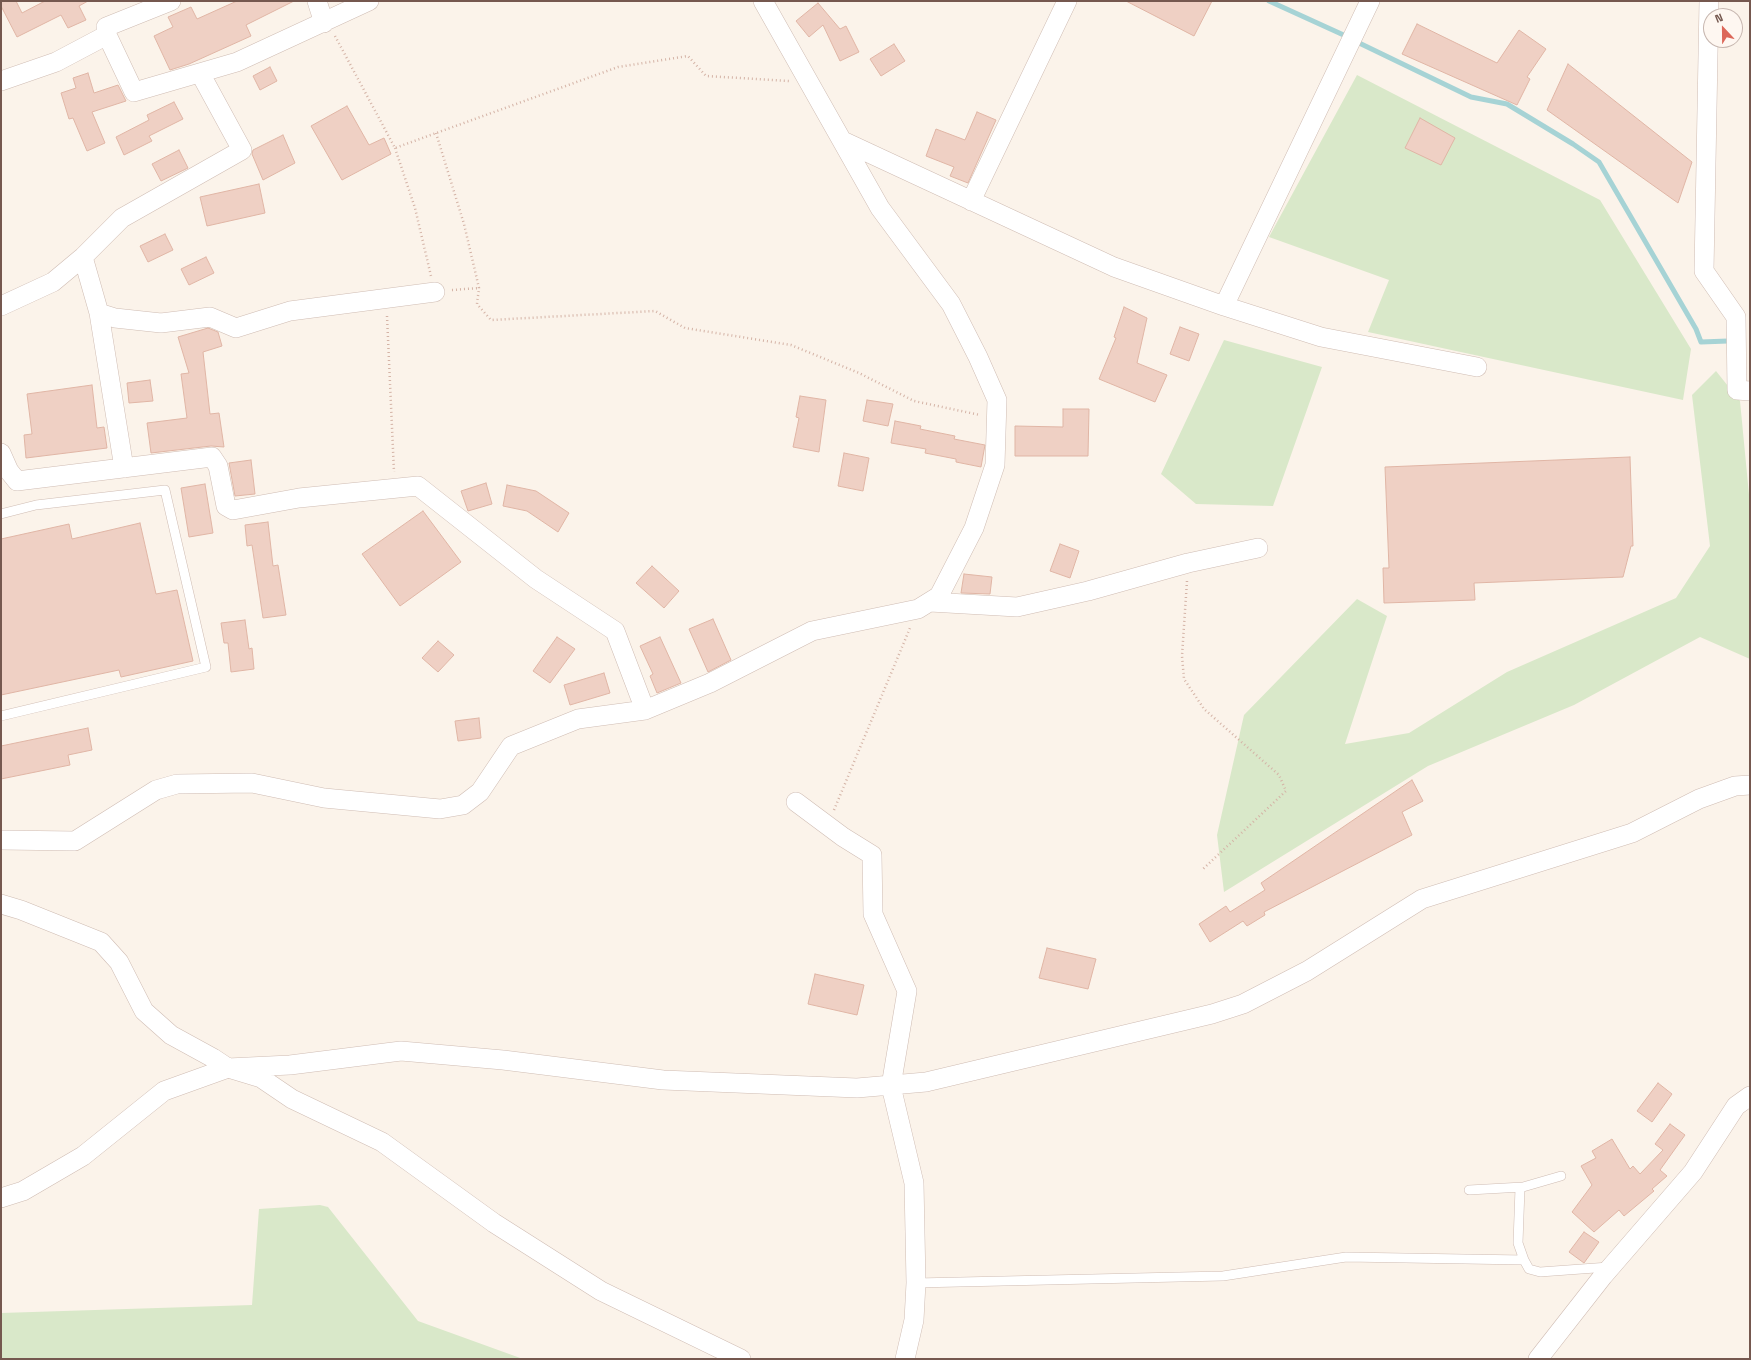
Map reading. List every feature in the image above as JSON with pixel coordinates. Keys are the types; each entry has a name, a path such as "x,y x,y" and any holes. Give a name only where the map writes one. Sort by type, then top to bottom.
{"street":[{"path":"317,1 325,22"},
{"path":"163,3 106,27 107,35 134,92 237,62 369,1"},
{"path":"763,1 880,208 951,304 978,357 997,400 995,465 974,528 939,596 924,606"},
{"path":"971,200 1067,1"},
{"path":"1224,306 1370,1"},
{"path":"1709,1 1704,270 1736,317 1736,390 1750,391"},
{"path":"1,81 56,62 107,35"},
{"path":"1,306 52,282 82,257 122,218 242,150 200,73"},
{"path":"843,141 1114,267 1224,306 1321,337 1477,367"},
{"path":"82,257 99,313 124,468"},
{"path":"99,313 115,318 161,322 210,316 236,328 290,311 435,292"},
{"path":"1,453 9,471 17,481 212,457 218,466 226,506 233,510 299,498 418,486 536,579 615,631 645,710"},
{"path":"1,840 75,841 156,790 177,784 252,783 324,798 440,809 463,805 480,792 511,746 578,720 645,710 710,683 812,631 924,606 1017,607 1088,591 1188,563 1258,548"},
{"path":"1,1198 23,1191 83,1156 164,1091 228,1068 290,1064 401,1051 503,1060 663,1080 857,1088 926,1082 1212,1014 1243,1004 1306,971 1422,899 1632,834 1699,798 1743,786"},
{"path":"796,802 872,855 874,914 907,991 891,1086 914,1183 916,1283 914,1320 906,1359"},
{"path":"1,904 21,910 101,942 119,962 144,1011 171,1035 228,1068 261,1078 292,1098 382,1142 494,1224 601,1291 741,1359"},
{"path":"1538,1359 1610,1267 1693,1172 1736,1106 1750,1096"}],"lane":[{"path":"1,514 36,505 165,490 206,667 1,716"},
{"path":"1469,1190 1520,1188 1561,1176"},
{"path":"1520,1188 1518,1244 1524,1260 1530,1269 1540,1272 1610,1267"},
{"path":"916,1283 1223,1276 1346,1257 1524,1260"}],"path":[{"path":"325,22 395,148 415,208 435,292 479,288"},
{"path":"395,148 618,67 688,56 706,76 778,82 808,80"},
{"path":"436,133 464,224 479,288 477,304 491,320 655,312 685,328 791,345 859,373 914,401 996,419"},
{"path":"387,298 387,357 390,363 394,488"},
{"path":"1188,563 1182,656 1184,678 1204,709 1279,775 1286,791 1202,870"},
{"path":"828,825 924,606"}],"green space":[{"path":"1357,75 1600,200 1691,349 1683,400 1368,332 1389,280 1269,237"},
{"path":"1224,340 1322,367 1273,506 1196,504 1161,474"},
{"path":"1716,371 1740,401 1750,505 1750,659 1700,637 1574,705 1428,766 1224,892 1217,835 1244,715 1357,599 1387,616 1345,744 1409,733 1507,672 1676,598 1710,546 1692,395"},
{"path":"320,1205 328,1207 418,1321 523,1359 1,1359 1,1313 252,1305 259,1209"}],"building":[{"path":"1,1 16,1 22,13 45,1 88,1 79,6 86,20 68,28 61,15 17,37 1,6"},
{"path":"237,1 294,1 246,25 251,36 189,64 170,70 154,36 173,27 168,17 191,7 197,19"},
{"path":"1126,1 1212,1 1194,36"},
{"path":"818,3 840,29 846,26 859,52 840,61 823,25 809,37 796,21"},
{"path":"1417,24 1497,63 1519,30 1546,49 1527,77 1530,79 1517,105 1402,54"},
{"path":"894,44 905,61 881,76 870,59"},
{"path":"1568,64 1692,162 1678,203 1547,110"},
{"path":"270,67 277,81 260,90 253,76"},
{"path":"88,73 94,93 118,85 126,101 92,112 105,143 87,151 73,118 69,119 61,93 76,88 73,78"},
{"path":"174,102 183,119 149,136 152,141 124,155 116,137 149,120 147,115"},
{"path":"347,106 369,145 384,138 391,154 342,180 311,126"},
{"path":"977,112 996,120 968,183 950,176 954,167 926,156 936,129 965,140"},
{"path":"1420,118 1455,138 1441,165 1405,148"},
{"path":"283,135 295,163 263,180 252,154 253,150"},
{"path":"179,150 188,168 161,181 152,164"},
{"path":"259,184 265,213 207,226 200,197"},
{"path":"165,234 173,250 148,262 140,246"},
{"path":"206,257 214,273 189,285 181,269"},
{"path":"1124,307 1147,318 1137,363 1167,375 1155,402 1099,379 1116,338 1114,337"},
{"path":"1180,327 1199,334 1189,361 1170,354"},
{"path":"208,328 218,332 222,346 203,352 210,414 219,413 224,447 211,446 151,453 147,423 187,418 181,374 189,373 178,337"},
{"path":"150,380 153,401 129,403 127,383"},
{"path":"92,385 97,428 104,427 107,448 26,458 24,435 32,434 27,394"},
{"path":"800,396 826,400 819,452 793,447 799,418 796,417"},
{"path":"867,400 893,404 888,426 863,421"},
{"path":"1063,409 1089,409 1088,456 1015,456 1015,426 1063,427"},
{"path":"895,421 921,426 920,429 955,436 954,439 985,445 981,467 956,462 956,459 925,453 926,449 891,443"},
{"path":"844,453 869,458 863,491 838,486"},
{"path":"1630,457 1633,546 1631,546 1623,577 1474,583 1475,600 1384,603 1383,568 1389,568 1385,467"},
{"path":"251,460 255,494 235,496 229,463"},
{"path":"486,483 492,504 468,511 461,491"},
{"path":"205,484 213,533 189,537 181,488"},
{"path":"507,485 536,491 569,513 558,532 527,511 503,506"},
{"path":"423,511 461,562 400,606 362,554"},
{"path":"268,522 273,566 278,565 286,615 263,618 252,545 247,546 245,525"},
{"path":"140,523 156,594 177,590 193,661 121,677 119,670 1,695 1,539 69,524 72,539"},
{"path":"1060,544 1079,551 1070,578 1050,571"},
{"path":"652,566 679,591 664,608 636,583"},
{"path":"964,574 992,577 990,594 961,593"},
{"path":"713,619 731,660 708,672 689,629"},
{"path":"245,620 249,649 252,648 254,669 231,672 228,643 224,643 221,623"},
{"path":"557,637 575,649 550,683 533,671"},
{"path":"660,637 681,683 657,693 650,676 653,674 640,646"},
{"path":"438,641 454,655 438,672 422,658"},
{"path":"604,673 610,693 570,705 564,685"},
{"path":"479,718 481,738 458,741 455,721"},
{"path":"88,728 92,750 68,755 70,765 1,779 1,746"},
{"path":"1412,780 1423,801 1402,812 1412,835 1264,912 1265,915 1247,926 1243,921 1210,942 1199,924 1226,906 1230,912 1265,890 1261,883"},
{"path":"1047,948 1096,959 1088,989 1039,978"},
{"path":"815,974 864,985 857,1015 808,1004"},
{"path":"1658,1083 1672,1094 1652,1122 1637,1111"},
{"path":"1670,1124 1685,1135 1660,1170 1667,1176 1652,1189 1654,1191 1624,1216 1619,1210 1594,1232 1572,1212 1592,1185 1581,1166 1596,1158 1592,1151 1612,1139 1630,1169 1633,1166 1640,1174 1663,1150 1655,1144"},
{"path":"1584,1232 1599,1242 1584,1263 1569,1252"}],"waterway":[{"path":"1269,1 1348,37"},
{"path":"1355,41 1471,97 1507,104 1573,144 1599,162 1696,329 1701,342 1728,341"}]}
